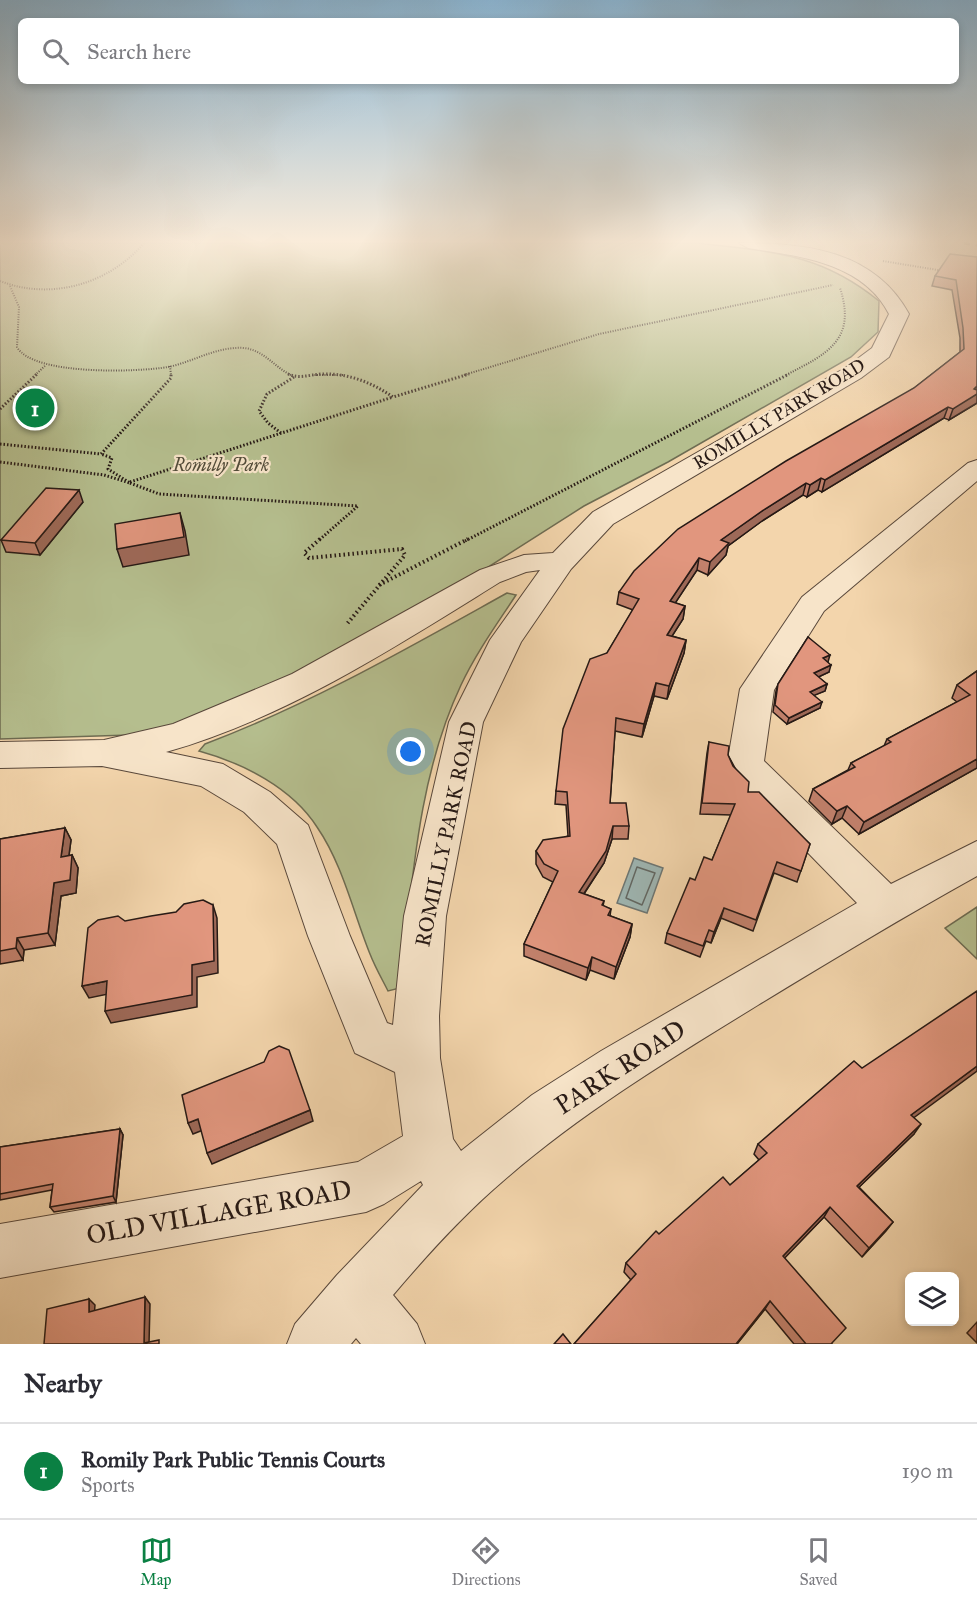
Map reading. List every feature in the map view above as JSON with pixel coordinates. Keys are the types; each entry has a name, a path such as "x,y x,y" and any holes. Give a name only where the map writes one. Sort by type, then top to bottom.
{"street":[{"name":"ROMILLY PARK ROAD","path":"442,1168 417,1058 416,1016 425,916 466,722 506,640 560,563 603,518 853,373 881,352 899,314 896,306"},
{"path":"886,905 746,765 757,689 813,604 977,468"},
{"path":"0,755 102,753 183,734 266,702 337,667 490,576 537,559 560,563"},
{"path":"102,753 210,774 257,802 294,836 329,936 371,1038 417,1058"},
{"name":"PARK ROAD","path":"315,1344 356,1294 442,1168 561,1103 687,1024 886,905 977,857"},
{"name":"OLD VILLAGE ROAD","path":"0,1251 366,1186 442,1168"},
{"path":"356,1294 397,1344"}],"path":[{"path":"18,306 16,341 19,351 28,359 47,364 140,371 170,366 204,354 243,348 258,351 294,377"},
{"path":"130,483 393,397 599,334 732,306"},
{"path":"379,585 819,358 840,340 848,322 846,306"},
{"path":"0,409 47,364"},
{"path":"101,454 171,378 170,366"},
{"path":"281,434 259,411 262,399 272,388 294,377 346,374 373,382 393,397"},
{"path":"0,444 101,454 112,458 108,469 130,483"},
{"path":"0,462 104,475 159,494 358,506 304,553 309,558 402,549 405,555 329,644 337,667"}],"green space":[{"name":"Romilly Park","path":"0,306 879,306 878,332 851,357 668,462 584,506 468,580 330,658 184,722 130,735 0,739"},
{"path":"507,593 516,595 487,639 461,685 446,721 435,757 418,834 400,988 388,991 370,954 334,857 307,813 294,800 265,779 232,762 199,751 205,744 283,711 359,674"},
{"path":"977,907 977,959 945,928"}],"water":[{"path":"634,858 663,868 647,913 617,903"}],"building":[{"path":"960,306 977,306 977,386 974,389 977,390 977,394 953,409 948,407 825,480 821,478 810,485 806,483 765,509 721,540 729,543 710,562 699,558 670,601 685,606 667,635 686,640 669,686 656,683 644,724 616,718 610,803 626,803 629,826 613,826 606,851 579,892 604,901 602,905 611,909 608,915 632,924 616,967 592,957 588,968 524,944 558,871 544,864 536,851 543,840 570,836 567,792 556,791 563,729 590,659 607,653 639,599 619,592 634,571 678,529 786,461 914,388 964,349"},
{"path":"46,488 79,490 35,543 1,540"},
{"path":"180,513 184,537 117,549 115,524"},
{"path":"808,637 830,655 823,658 831,665 814,673 827,684 810,692 822,702 789,718 775,705 778,684"},
{"path":"977,671 977,759 864,822 847,806 837,811 813,789 855,767 851,763 891,742 887,739 970,695 957,685"},
{"path":"709,742 729,746 728,755 733,766 749,782 748,792 759,792 810,844 801,871 777,862 756,920 724,908 714,932 709,930 703,946 667,933 690,878 695,880 704,857 712,860 735,804 702,803"},
{"path":"65,828 61,857 72,855 70,880 54,883 48,933 17,938 16,948 0,951 0,839"},
{"path":"203,900 213,905 214,961 192,965 192,995 105,1011 107,981 82,986 88,928 98,920 118,916 125,921 176,912 184,904"},
{"path":"977,991 977,1066 911,1115 921,1124 857,1186 893,1222 869,1248 830,1207 783,1256 846,1328 831,1344 806,1344 770,1301 736,1344 574,1344 636,1274 626,1263 656,1231 659,1234 723,1177 730,1185 767,1153 758,1144 854,1061 862,1068"},
{"path":"279,1046 289,1050 310,1110 207,1153 198,1119 188,1123 182,1095 264,1062 269,1051"},
{"path":"120,1129 113,1196 50,1207 53,1184 0,1194 0,1147"},
{"path":"145,1297 144,1343 159,1340 159,1344 44,1344 47,1309 89,1299 89,1312"},
{"path":"563,1334 571,1344 554,1344"}],"place":[{"name":"Romily Park Public Tennis Courts","path":"35,408"}]}
